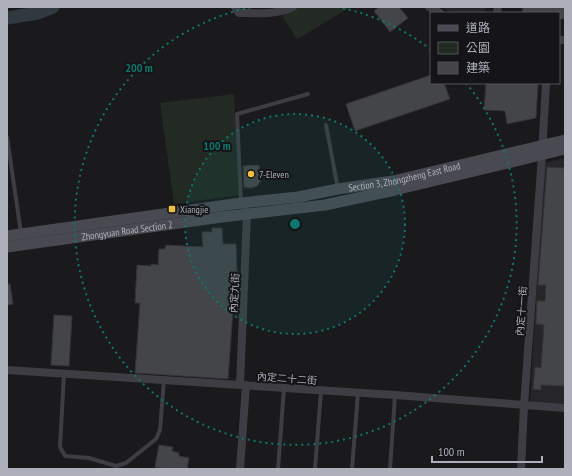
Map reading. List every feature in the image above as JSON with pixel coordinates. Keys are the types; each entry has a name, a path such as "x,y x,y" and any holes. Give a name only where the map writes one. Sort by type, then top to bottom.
{"main road":[{"name":"Section 3, Zhongzheng East Road","path":"542,150 565,140"},
{"name":"Section 3, Zhongzheng East Road","path":"241,203 298,197 392,181 542,150 565,149"},
{"name":"Zhongyuan Road Section 2","path":"7,236 22,239 325,205 395,190 542,150"},
{"name":"Zhongyuan Road Section 2","path":"7,247 22,239 241,203"}],"street":[{"path":"235,7 239,12 267,13 293,7"},
{"path":"429,7 438,12"},
{"name":"內定十一街","path":"521,469 546,84"},
{"path":"241,203 247,214"},
{"name":"內定九街","path":"240,469 247,214"},
{"name":"內定二十二街","path":"7,370 395,395 565,408"}],"lane":[{"path":"241,203 236,114 308,94"},
{"path":"326,125 338,189"},
{"path":"7,137 22,239"},
{"path":"64,373 60,447 65,456 90,458 116,466 126,463 159,435 164,380"},
{"path":"278,469 284,388"},
{"path":"315,469 321,390"},
{"path":"352,469 358,393"},
{"path":"390,469 395,395"}],"shaded area":[{"path":"441,7 485,7 485,12 451,12"},
{"path":"565,158 565,404 530,402 544,163"}],"green space":[{"path":"299,7 351,7 297,39 282,16"},
{"path":"234,94 239,195 174,204 160,103"}],"building":[{"path":"379,7 399,7 408,18 390,32 374,11"},
{"path":"523,7 565,7 565,19 560,19 560,12 522,12"},
{"path":"430,75 430,84 444,84 450,99 355,131 346,104"},
{"path":"486,84 538,84 536,118 507,124 505,111 484,110"},
{"name":"7-Eleven","path":"259,165 260,182 257,186 251,188 244,187 243,166"},
{"path":"547,167 565,168 565,386 541,385 541,390 533,389 535,367 541,368 544,325 536,324 537,301 545,301 546,285 538,285"},
{"path":"212,228 222,228 223,244 236,244 237,273 239,273 238,310 233,310 228,379 135,373 140,303 135,303 137,265 158,265 159,249 165,249 166,245 203,247 202,232 212,232"},
{"path":"7,284 10,284 13,304 7,305"},
{"path":"54,315 72,316 69,366 51,365"},
{"path":"159,445 173,447 172,451 179,453 179,456 189,458 187,469 164,469 155,467"}],"waterway":[{"path":"7,18 38,13 53,7"}],"place":[{"name":"7-Eleven","path":"251,174"},
{"name":"Xiangjie","path":"172,209"}]}
